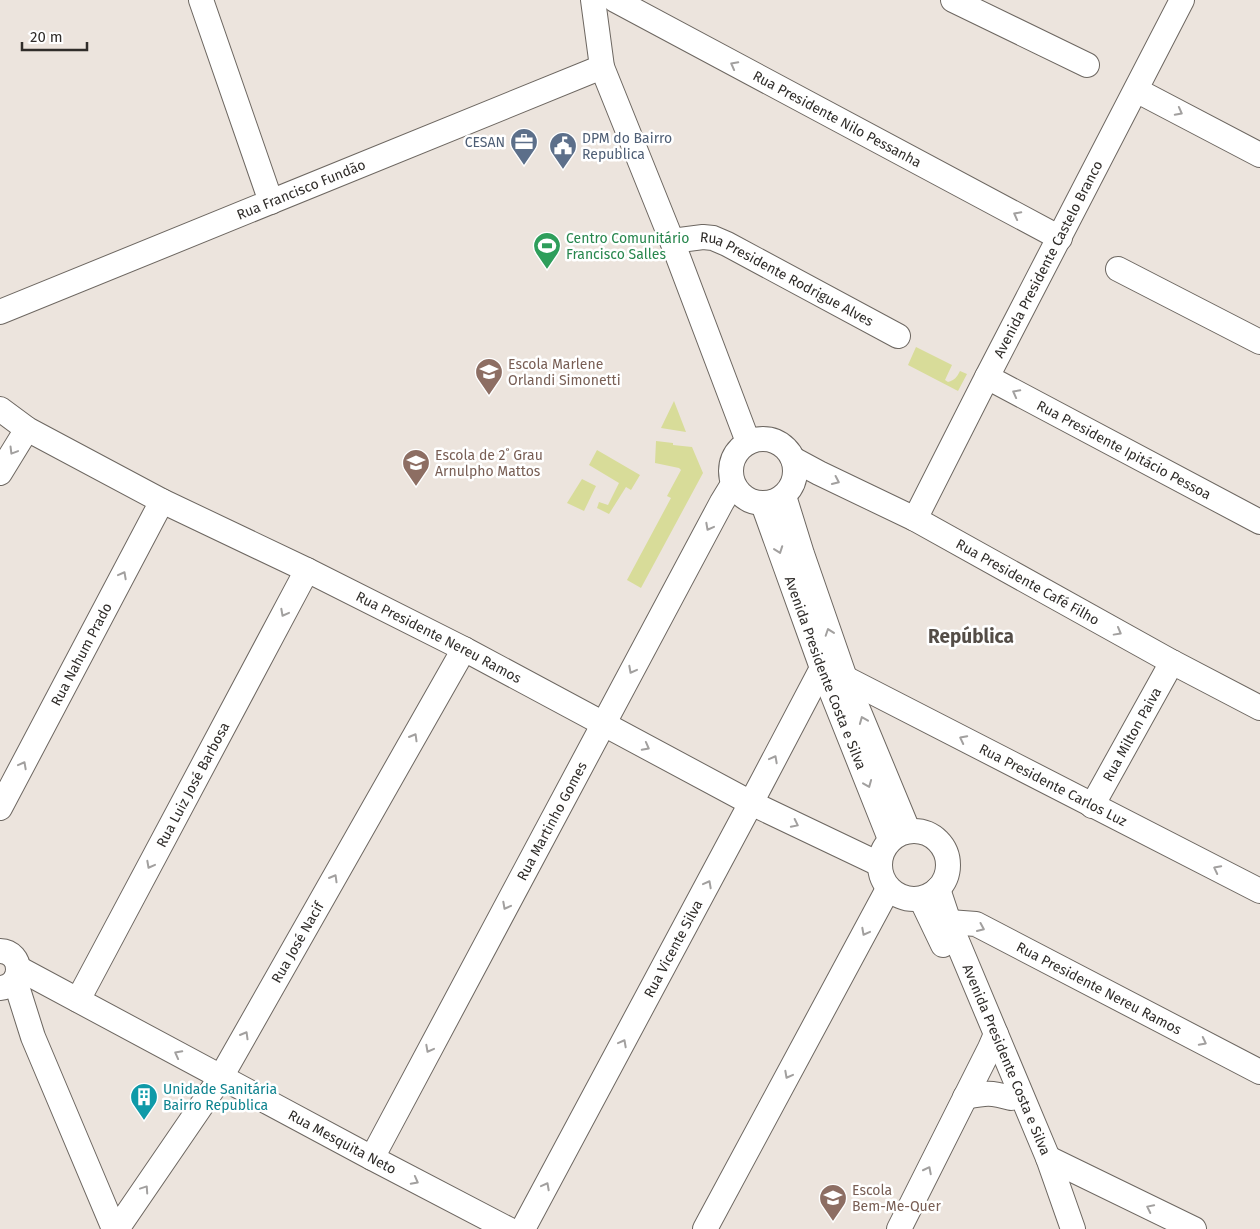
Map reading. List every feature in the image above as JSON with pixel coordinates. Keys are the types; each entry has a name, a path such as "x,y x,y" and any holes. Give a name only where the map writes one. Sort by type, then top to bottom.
{"street":[{"path":"201,0 271,202"},
{"path":"593,0 602,67 672,241 748,442"},
{"name":"Rua Presidente Nilo Pessanha","path":"615,0 1060,238"},
{"path":"953,0 1087,65"},
{"name":"Avenida Presidente Castelo Branco","path":"915,519 986,377 1060,238 1182,0"},
{"name":"Rua Francisco Fundão","path":"0,312 602,67"},
{"path":"1136,90 1260,155"},
{"name":"Rua Presidente Rodrigue Alves","path":"672,241 702,237 713,238 898,336"},
{"path":"1118,269 1260,342"},
{"name":"Rua Presidente Ipitácio Pessoa","path":"986,377 1260,522"},
{"name":"Rua Presidente Nereu Ramos","path":"0,409 27,429 162,501 307,570 464,649 751,803 879,864"},
{"path":"0,473 27,429"},
{"path":"761,438 774,441 785,448 793,459 795,479 791,488 774,500 751,502 740,495 733,484 730,472 732,460 738,450 748,442 761,438"},
{"name":"Rua Presidente Café Filho","path":"793,459 915,519 1172,662 1260,708"},
{"name":"Rua Martinho Gomes","path":"372,1158 733,484"},
{"name":"Avenida Presidente Costa e Silva","path":"774,500 822,668 899,835"},
{"name":"Avenida Presidente Costa e Silva","path":"774,500 802,554 899,835"},
{"name":"Rua Nahum Prado","path":"0,808 162,501"},
{"name":"Rua Luiz José Barbosa","path":"78,1000 307,570"},
{"name":"Rua José Nacif","path":"116,1229 221,1077 464,649"},
{"name":"Rua Milton Paiva","path":"1092,806 1172,662"},
{"name":"Rua Vicente Silva","path":"523,1229 822,668"},
{"name":"Rua Presidente Carlos Luz","path":"845,678 1260,891"},
{"path":"920,830 932,835 941,843 947,854 948,867 945,879 929,894 909,899 898,896 888,889 881,877 879,864 882,850 899,835 920,830"},
{"path":"705,1229 888,889"},
{"name":"Avenida Presidente Costa e Silva","path":"929,894 993,1041 1048,1158 1072,1229"},
{"name":"Rua Presidente Nereu Ramos","path":"941,923 976,924 1260,1072"},
{"path":"0,951 9,953 14,957 10,981 116,1229"},
{"name":"Rua Mesquita Neto","path":"10,981 78,1000 508,1229"},
{"path":"898,1229 993,1041"},
{"name":"Avenida Presidente Costa e Silva","path":"993,1041 1011,1098 1036,1161 1072,1229"},
{"path":"965,1097 993,1093 1011,1098"},
{"path":"1048,1158 1194,1229"}],"green space":[{"path":"916,347 952,365 945,380 948,382 956,378 960,371 967,374 958,391 908,365"},
{"path":"674,401 686,432 661,428"},
{"path":"656,441 692,447 703,473 641,588 627,580 671,498 667,496 681,470 655,463"},
{"path":"597,450 640,475 631,490 626,487 609,514 597,508 599,502 608,505 619,483 589,465"},
{"path":"582,479 596,486 584,511 567,503"}],"place":[{"name":"CESAN","path":"524,166"},
{"name":"DPM do Bairro Republica","path":"563,170"},
{"name":"Centro Comunitário Francisco Salles","path":"547,270"},
{"name":"Escola Marlene Orlandi Simonetti","path":"489,396"},
{"name":"Escola de 2˚ Grau Arnulpho Mattos","path":"416,487"},
{"name":"Unidade Sanitária Bairro Republica","path":"144,1121"},
{"name":"Escola Bem-Me-Quer","path":"833,1222"}],"district":[{"name":"República","path":"971,636"}]}
